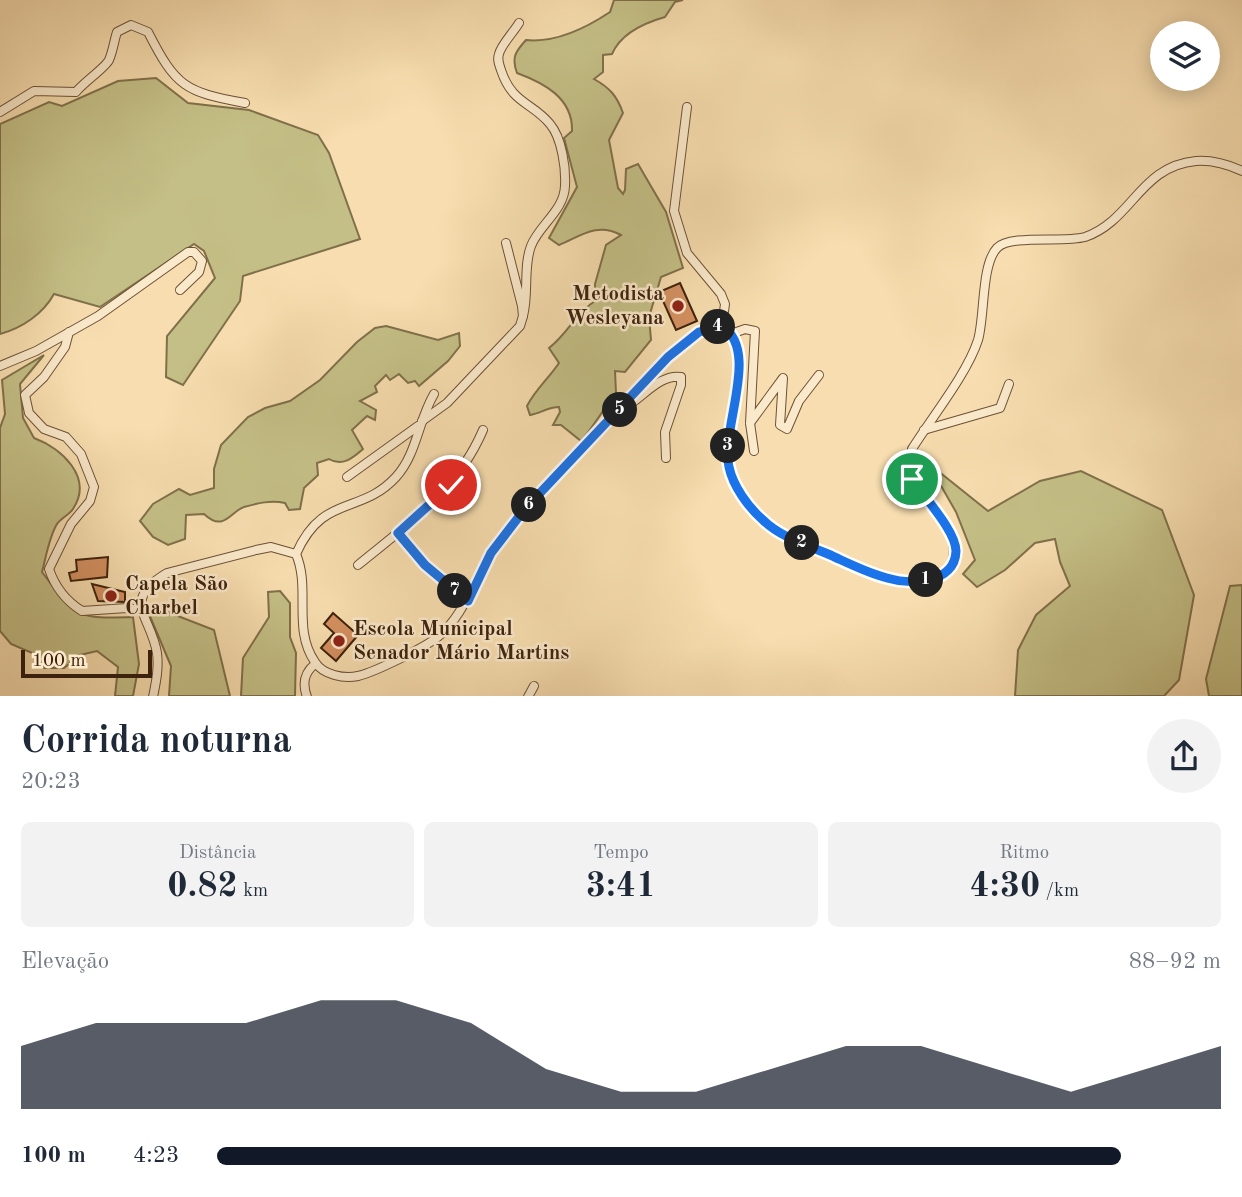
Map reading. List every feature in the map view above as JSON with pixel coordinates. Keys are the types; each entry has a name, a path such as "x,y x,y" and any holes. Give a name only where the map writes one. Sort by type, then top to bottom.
{"street":[{"path":"346,477 447,403 477,369 513,336 523,316 527,302 529,249 559,206 565,186 556,133 549,122 518,101 505,81 498,60 499,51 510,40 519,23"},
{"path":"0,112 34,91 76,92 109,60 117,32 131,25 148,32 164,65 192,91 246,103"},
{"path":"687,107 674,211 687,253 721,294 725,304 722,326"},
{"path":"722,326 731,334 739,349 736,397 727,447 728,465 733,481 764,522 786,536 889,579 915,582 940,577 950,568 956,552 953,537 912,479 909,461 912,449 971,358 978,338 989,263 995,249 1003,242 1051,242 1085,237 1101,229 1162,170 1183,162 1206,161 1229,165 1242,172"},
{"path":"506,243 523,316"},
{"path":"0,366 69,332 140,289 188,253 194,252 202,261 199,272 180,290"},
{"path":"434,394 407,465 394,480 361,500 328,513 305,535 296,554 303,579 302,633 315,664 338,677 358,676 439,636 468,601 491,553 524,510 678,348 699,332 722,326"},
{"path":"731,334 745,329 755,331 750,423 754,452"},
{"path":"69,332 65,347 25,395 29,413 44,429 66,437 81,454 94,487 90,501 71,524 49,569 54,583 65,598 82,611 127,608 141,610"},
{"path":"750,423 782,378 785,380 779,425 788,429 799,401 819,375"},
{"path":"621,409 659,382 672,376 681,377 681,385 665,432 666,458"},
{"path":"924,430 1000,408 1009,384"},
{"path":"358,565 451,485 475,449 483,430"},
{"path":"398,533 425,565 468,601"},
{"path":"153,696 159,667 154,639 141,610 145,593 155,580 167,573 271,547 296,554"},
{"path":"307,696 304,679 307,670 315,664"},
{"path":"528,696 534,686"}],"shaded area":[{"path":"614,0 683,0 675,2 665,17 641,26 627,35 612,54 603,55 603,72 594,79 612,93 623,113 609,140 618,188 623,194 626,169 638,164 666,212 683,268 661,277 649,317 651,340 625,372 615,371 616,393 581,441 561,425 553,425 560,412 559,407 530,415 527,406 559,363 549,348 596,300 595,284 606,245 621,235 597,230 559,245 549,238 577,187 564,138 572,131 571,119 568,109 555,93 517,73 515,58 526,40 559,37 581,29 610,12"},
{"path":"156,78 188,103 249,110 318,135 329,153 360,239 243,276 240,301 183,385 166,377 167,336 215,278 204,251 194,244 100,307 54,294 44,308 31,319 0,334 0,124 49,102 62,106 118,81"},
{"path":"386,326 438,340 459,333 460,346 448,361 419,386 415,381 408,383 399,374 390,380 386,375 375,386 377,392 360,401 376,410 375,420 367,416 352,430 363,449 343,462 329,459 317,463 318,475 304,488 300,509 289,510 285,503 270,502 244,507 222,521 211,519 204,514 186,515 185,539 168,545 153,537 140,521 153,504 179,489 190,495 214,488 214,469 221,445 248,417 265,408 290,401 320,380 357,342 375,328"},
{"path":"44,355 20,384 23,418 34,438 64,456 72,465 80,486 73,509 54,529 42,572 70,607 78,612 87,616 133,617 139,664 133,696 115,696 118,667 97,651 80,655 64,668 44,668 37,655 11,644 0,631 0,428 5,414 2,380"},
{"path":"928,463 988,511 1040,481 1081,471 1162,510 1194,595 1179,680 1164,696 1015,696 1018,650 1036,615 1070,586 1060,562 1055,539 1035,543 1005,570 977,587 963,574 975,560 956,512"},
{"path":"1242,585 1242,696 1209,696 1206,679 1230,586"},
{"path":"280,591 290,603 290,637 296,653 295,696 241,696 243,658 269,617 268,592"},
{"path":"152,606 214,630 230,696 169,696 171,666 149,614"}],"building":[{"name":"Metodista Wesleyana","path":"680,283 697,321 676,330 659,292"},
{"path":"108,557 107,577 71,581 69,573 77,571 76,560"},
{"name":"Capela São Charbel","path":"92,584 125,592 125,602 98,601"},
{"name":"Escola Municipal Senador Mário Martins","path":"333,613 358,635 336,661 321,648 334,633 324,624"}],"place":[{"name":"Metodista Wesleyana","path":"678,306"},
{"name":"Capela São Charbel","path":"111,596"},
{"name":"Escola Municipal Senador Mário Martins","path":"339,641"}],"route":[{"path":"451,485 398,533 425,565 468,601 491,553 524,510 668,357 699,332 722,326 735,338 739,349 736,397 727,447 728,465 733,481 764,522 786,536 889,579 915,582 940,577 950,568 956,552 953,537 912,479"}]}
